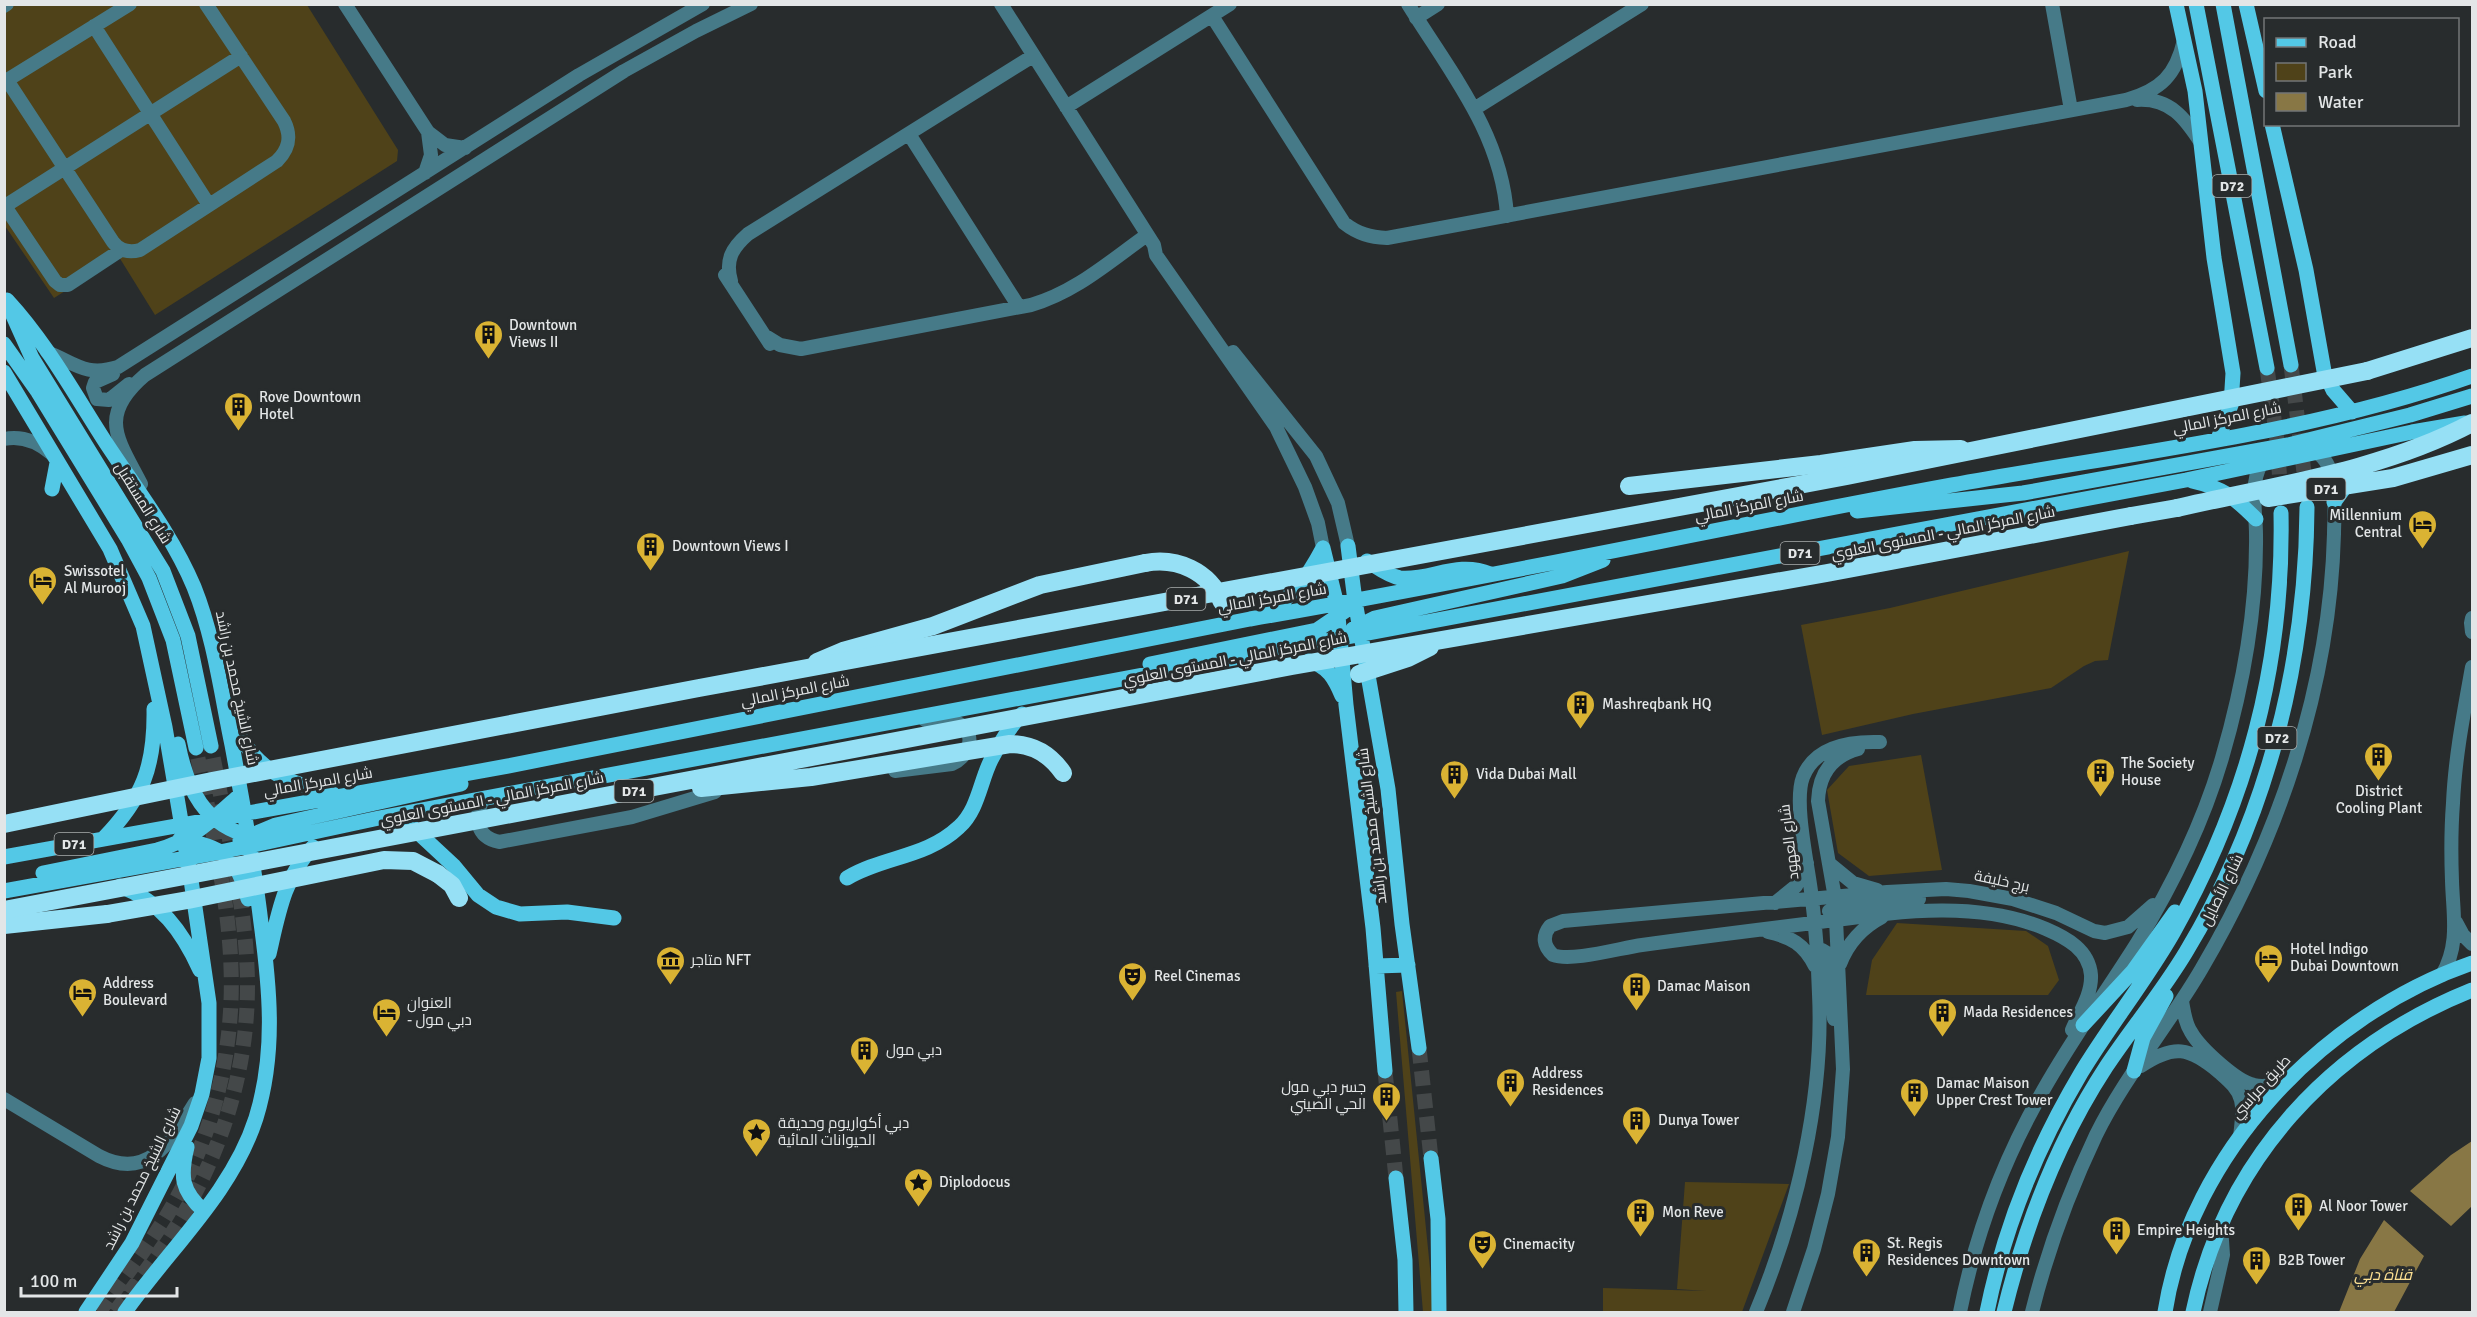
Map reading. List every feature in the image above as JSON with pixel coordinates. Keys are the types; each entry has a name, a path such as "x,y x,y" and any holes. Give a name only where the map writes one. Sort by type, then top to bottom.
{"highway":[{"path":"2431,351 2472,328"},
{"path":"2431,351 2472,338"},
{"name":"D71","path":"4,824 212,781 1847,476 2367,371 2431,351"},
{"path":"2176,508 2366,465 2402,454 2472,423"},
{"path":"1629,486 1810,466 1915,450 1978,449"},
{"name":"شارع المركز المالي - المستوى العلوي","path":"4,910 1440,640 1827,573 2176,508 2290,495 2393,478 2421,472 2472,455"},
{"path":"806,669 837,654 924,629 1040,585 1154,561 1180,564 1196,571 1215,589 1223,604"},
{"path":"1359,674 1416,655 1440,640"},
{"path":"648,788 708,788 769,782 852,771 1010,744 1025,745 1038,750 1050,758 1063,773"},
{"path":"4,926 156,906 384,860 413,861 438,874 452,885 459,898"}],"main road":[{"path":"2176,4 2195,91 2214,258 2233,373 2231,405 2218,439"},
{"name":"D72","path":"2196,4 2267,368"},
{"name":"D72","path":"2223,4 2291,365"},
{"path":"2246,4 2264,86"},
{"path":"2272,126 2306,270 2324,371 2333,390 2352,412"},
{"name":"شارع الشيخ محمد بن راشد","path":"6,298 47,352 145,501 177,551 196,594 210,639 241,792 267,966 270,1043 263,1095 239,1161 220,1191 158,1266 125,1312"},
{"name":"شارع المستقبل","path":"4,344 44,402 128,539 149,578 166,619 204,747 188,636 168,582 152,551 24,344 6,298"},
{"name":"شارع الشيخ محمد بن راشد","path":"4,372 54,459 99,530 120,570 143,626 154,673 183,832 207,985 211,1040 202,1094 191,1126 132,1244 86,1312"},
{"name":"شارع المركز المالي","path":"4,857 144,832 183,832 213,819 508,766 1251,619 1309,609 1338,610 1355,601 1978,480 2218,439 2352,412 2472,376"},
{"path":"2318,452 2333,441 2472,396"},
{"path":"1780,519 2002,497 2288,445 2412,432 2472,423"},
{"path":"2334,502 2360,468 2412,432"},
{"name":"D71","path":"1377,625 1428,623 2186,480 2318,452"},
{"path":"52,489 54,459"},
{"path":"2186,480 2220,489 2234,498 2256,519"},
{"name":"شارع الأصايل","path":"2004,1312 2031,1217 2072,1126 2106,1068 2186,953 2221,885 2250,819 2283,718 2302,613 2307,507"},
{"name":"شارع الأصايل","path":"1987,1312 1996,1271 2015,1212 2052,1126 2082,1072 2144,982 2203,877 2238,791 2265,700 2279,607 2281,513"},
{"path":"1348,546 1366,561 1400,578 1463,568 1492,575"},
{"name":"شارع الشيخ محمد بن راشد","path":"1348,546 1355,601 1388,789 1419,1048"},
{"path":"1251,619 1290,596 1305,580 1323,548"},
{"name":"شارع الشيخ محمد بن راشد","path":"1323,548 1338,610 1385,1071"},
{"path":"1341,639 1377,625 1562,576 1622,550"},
{"path":"1309,609 1320,621 1317,630"},
{"path":"1077,687 1105,673 1317,630 1338,610"},
{"path":"1372,696 1380,660 1385,651 1391,644 1428,623"},
{"name":"D71","path":"4,891 220,852 249,840 275,833 289,838 379,818 1341,639"},
{"path":"1262,654 1320,664 1332,676 1346,705"},
{"path":"154,673 171,711 184,772 199,801 213,819 249,840"},
{"path":"103,839 129,808 151,761 155,739 154,673"},
{"path":"847,878 864,868 930,848 960,826 968,816 991,760 1008,730 1023,713 1050,692"},
{"path":"225,709 244,745 266,769 294,784 339,796"},
{"path":"275,833 468,783 508,766"},
{"path":"199,801 224,799 241,792"},
{"path":"213,819 241,792"},
{"path":"379,818 400,821 416,830 454,866 478,895 496,908 520,914 567,912 614,918"},
{"path":"267,966 282,899 292,874 318,842 342,827"},
{"path":"144,832 157,840 156,846 148,852"},
{"path":"4,881 148,852 183,832 231,859 241,875 267,966"},
{"path":"192,883 220,852"},
{"path":"192,883 215,872 228,871 241,875"},
{"path":"79,877 112,883 128,889 155,905 183,936 207,985"},
{"path":"2083,1026 2133,971 2186,895 2203,877"},
{"path":"2134,1071 2143,1038 2172,987 2186,953"},
{"name":"طريق مراسي","path":"2165,1312 2171,1282 2188,1232 2211,1183 2240,1137 2290,1079 2336,1038 2387,1003 2442,975 2472,963"},
{"path":"1376,966 1408,965"},
{"path":"2193,1312 2202,1276 2221,1226 2254,1164 2281,1126 2341,1066 2392,1029 2472,990"},
{"path":"191,1126 183,1178 186,1192 204,1211"},
{"path":"1431,1158 1438,1220 1439,1312"},
{"path":"1396,1178 1405,1260 1407,1312"}],"street":[{"path":"130,4 6,81 112,242 128,252 140,250 277,161 288,147 288,129 284,121 206,4"},
{"path":"345,4 428,132 445,145 465,148"},
{"path":"47,352 76,368 97,371 118,368 614,54 703,4"},
{"path":"134,358 114,373 95,382 93,394 97,399 109,400 125,386 624,71 751,4"},
{"path":"1001,4 1150,240 1158,258 1276,428 1310,499 1323,548"},
{"path":"1066,107 1230,4"},
{"path":"1408,4 1490,138 1500,168 1507,216"},
{"path":"1416,18 1438,4"},
{"path":"1474,109 1642,4"},
{"path":"2052,4 2072,110"},
{"path":"1212,16 1334,211 1344,223 1372,238 1387,238 2126,100 2143,95 2166,80 2180,58 2185,39"},
{"path":"94,26 209,205"},
{"path":"122,250 68,285 60,285 55,281 5,206 241,56"},
{"path":"1034,56 748,234 734,248 730,256 728,264 731,281 767,337 787,347 801,349 1019,307 1054,297 1113,262 1129,258 1150,240"},
{"path":"2126,100 2151,100 2170,106 2181,114 2201,143"},
{"path":"425,173 431,155 428,132"},
{"path":"909,134 1019,307"},
{"path":"1150,240 1162,251 1228,346 1316,456 1338,503 1348,546"},
{"path":"145,375 130,388 124,398 118,415 117,432 124,455 143,488 145,501"},
{"path":"4,439 26,439 40,445 54,459"},
{"path":"1960,1312 1974,1252 2020,1133 2062,1058 2137,943 2165,892 2206,806 2229,730 2250,622 2256,560 2255,480 2259,465 2269,455 2288,445 2318,452"},
{"name":"شارع الأصايل","path":"2032,1312 2048,1256 2077,1177 2097,1133 2134,1071 2182,1001 2218,939 2259,853 2302,735 2319,672 2332,578 2334,502 2330,466 2318,452"},
{"path":"2472,618 2472,632"},
{"path":"2442,975 2452,954 2453,801 2459,743 2472,667"},
{"path":"483,799 477,814 482,833 493,840 506,841 632,817 691,798 724,791 944,766 961,760 967,754 970,745 969,736 959,723 950,720 910,720"},
{"name":"شارع العهود","path":"1756,1312 1790,1218 1807,1139 1818,1039 1815,923 1800,796 1802,781 1808,767 1819,755 1832,748 1858,742 1880,742 1843,754 1834,760 1821,779 1818,801 1831,866 1836,908 1843,1068 1838,1137 1828,1194 1814,1249 1793,1312"},
{"path":"1774,904 1796,886 1807,860"},
{"path":"1831,866 1853,883 1887,892"},
{"path":"1757,930 1815,923 1824,914 1836,908 1969,891"},
{"name":"برج خليفة","path":"1757,930 1628,947 1566,958 1553,955 1545,945 1544,938 1550,926 1556,922 1812,900 1836,908 1887,892 1969,891 2024,902 2094,931 2105,933 2128,927 2165,892"},
{"path":"1836,908 1890,914 1957,911 2000,915 2037,926 2072,942 2088,962 2091,987 2062,1058"},
{"path":"1839,966 1846,949 1857,935 1872,922 1890,914"},
{"path":"2454,918 2463,935 2472,944"},
{"path":"1757,930 1785,936 1799,943 1818,972"},
{"path":"1816,954 1822,950 1827,953 1837,1047 1843,1068"},
{"path":"2182,1001 2186,1023 2195,1039 2244,1081 2255,1086 2267,1086 2290,1079"},
{"path":"2134,1071 2153,1058 2173,1051 2184,1051 2203,1059 2238,1091 2242,1106 2240,1137"},
{"path":"4,1099 108,1161 128,1164 148,1159 166,1146 202,1094"},
{"path":"2210,1312 2223,1255 2221,1226"}],"green space":[{"path":"4,5 307,5 398,150 397,161 155,315 119,257 54,298 5,226"},
{"path":"2129,551 2108,660 2095,661 2084,666 2051,688 1913,714 1822,735 1801,625 1890,608"},
{"path":"1921,755 1942,870 1869,876 1838,853 1827,790 1849,766"},
{"path":"1897,923 2026,931 2048,946 2059,980 2048,995 1866,995 1872,960"},
{"path":"1402,991 1432,1288 1432,1312 1423,1312 1396,992"},
{"path":"1685,1182 1789,1184 1742,1312 1603,1312 1603,1288 1706,1291 1677,1289"}],"water":[{"path":"2472,1141 2472,1206 2451,1226 2410,1191 2451,1155"},
{"name":"قناة دبي","path":"2384,1220 2424,1256 2394,1312 2339,1312 2360,1259"}],"tunnel":[{"path":"2291,365 2306,489"},
{"path":"2267,368 2277,440 2281,497"},
{"path":"115,1312 167,1240 194,1195 228,1113 242,1055 247,996 245,939 238,884 211,746"},
{"path":"99,1312 152,1239 193,1166 213,1111 226,1055 231,997 227,913 196,748"},
{"path":"1419,1048 1431,1158"},
{"path":"1385,1071 1396,1178"}],"place":[{"name":"Downtown Views II","path":"488,360"},
{"name":"Rove Downtown Hotel","path":"238,432"},
{"name":"Millennium Central","path":"2423,550"},
{"name":"Downtown Views I","path":"651,572"},
{"name":"Swissotel Al Murooj","path":"43,606"},
{"name":"Mashreqbank HQ","path":"1581,730"},
{"name":"District Cooling Plant","path":"2379,782"},
{"name":"The Society House","path":"2100,798"},
{"name":"Vida Dubai Mall","path":"1455,800"},
{"name":"Hotel Indigo Dubai Downtown","path":"2269,984"},
{"name":"متاجر NFT","path":"670,986"},
{"name":"Reel Cinemas","path":"1133,1002"},
{"name":"Damac Maison","path":"1636,1012"},
{"name":"Address Boulevard","path":"82,1018"},
{"name":"العنوان - دبي مول","path":"386,1038"},
{"name":"Mada Residences","path":"1942,1038"},
{"name":"دبي مول","path":"865,1076"},
{"name":"Address Residences","path":"1511,1108"},
{"name":"Damac Maison Upper Crest Tower","path":"1915,1118"},
{"name":"جسر دبي مول الحي الصيني","path":"1387,1122"},
{"name":"Dunya Tower","path":"1637,1146"},
{"name":"دبي أكواريوم وحديقة الحيوانات المائية","path":"757,1158"},
{"name":"Diplodocus","path":"918,1208"},
{"name":"Al Noor Tower","path":"2298,1232"},
{"name":"Mon Reve","path":"1641,1238"},
{"name":"Empire Heights","path":"2116,1256"},
{"name":"Cinemacity","path":"1482,1270"},
{"name":"St. Regis Residences Downtown","path":"1866,1278"},
{"name":"B2B Tower","path":"2257,1286"}]}
